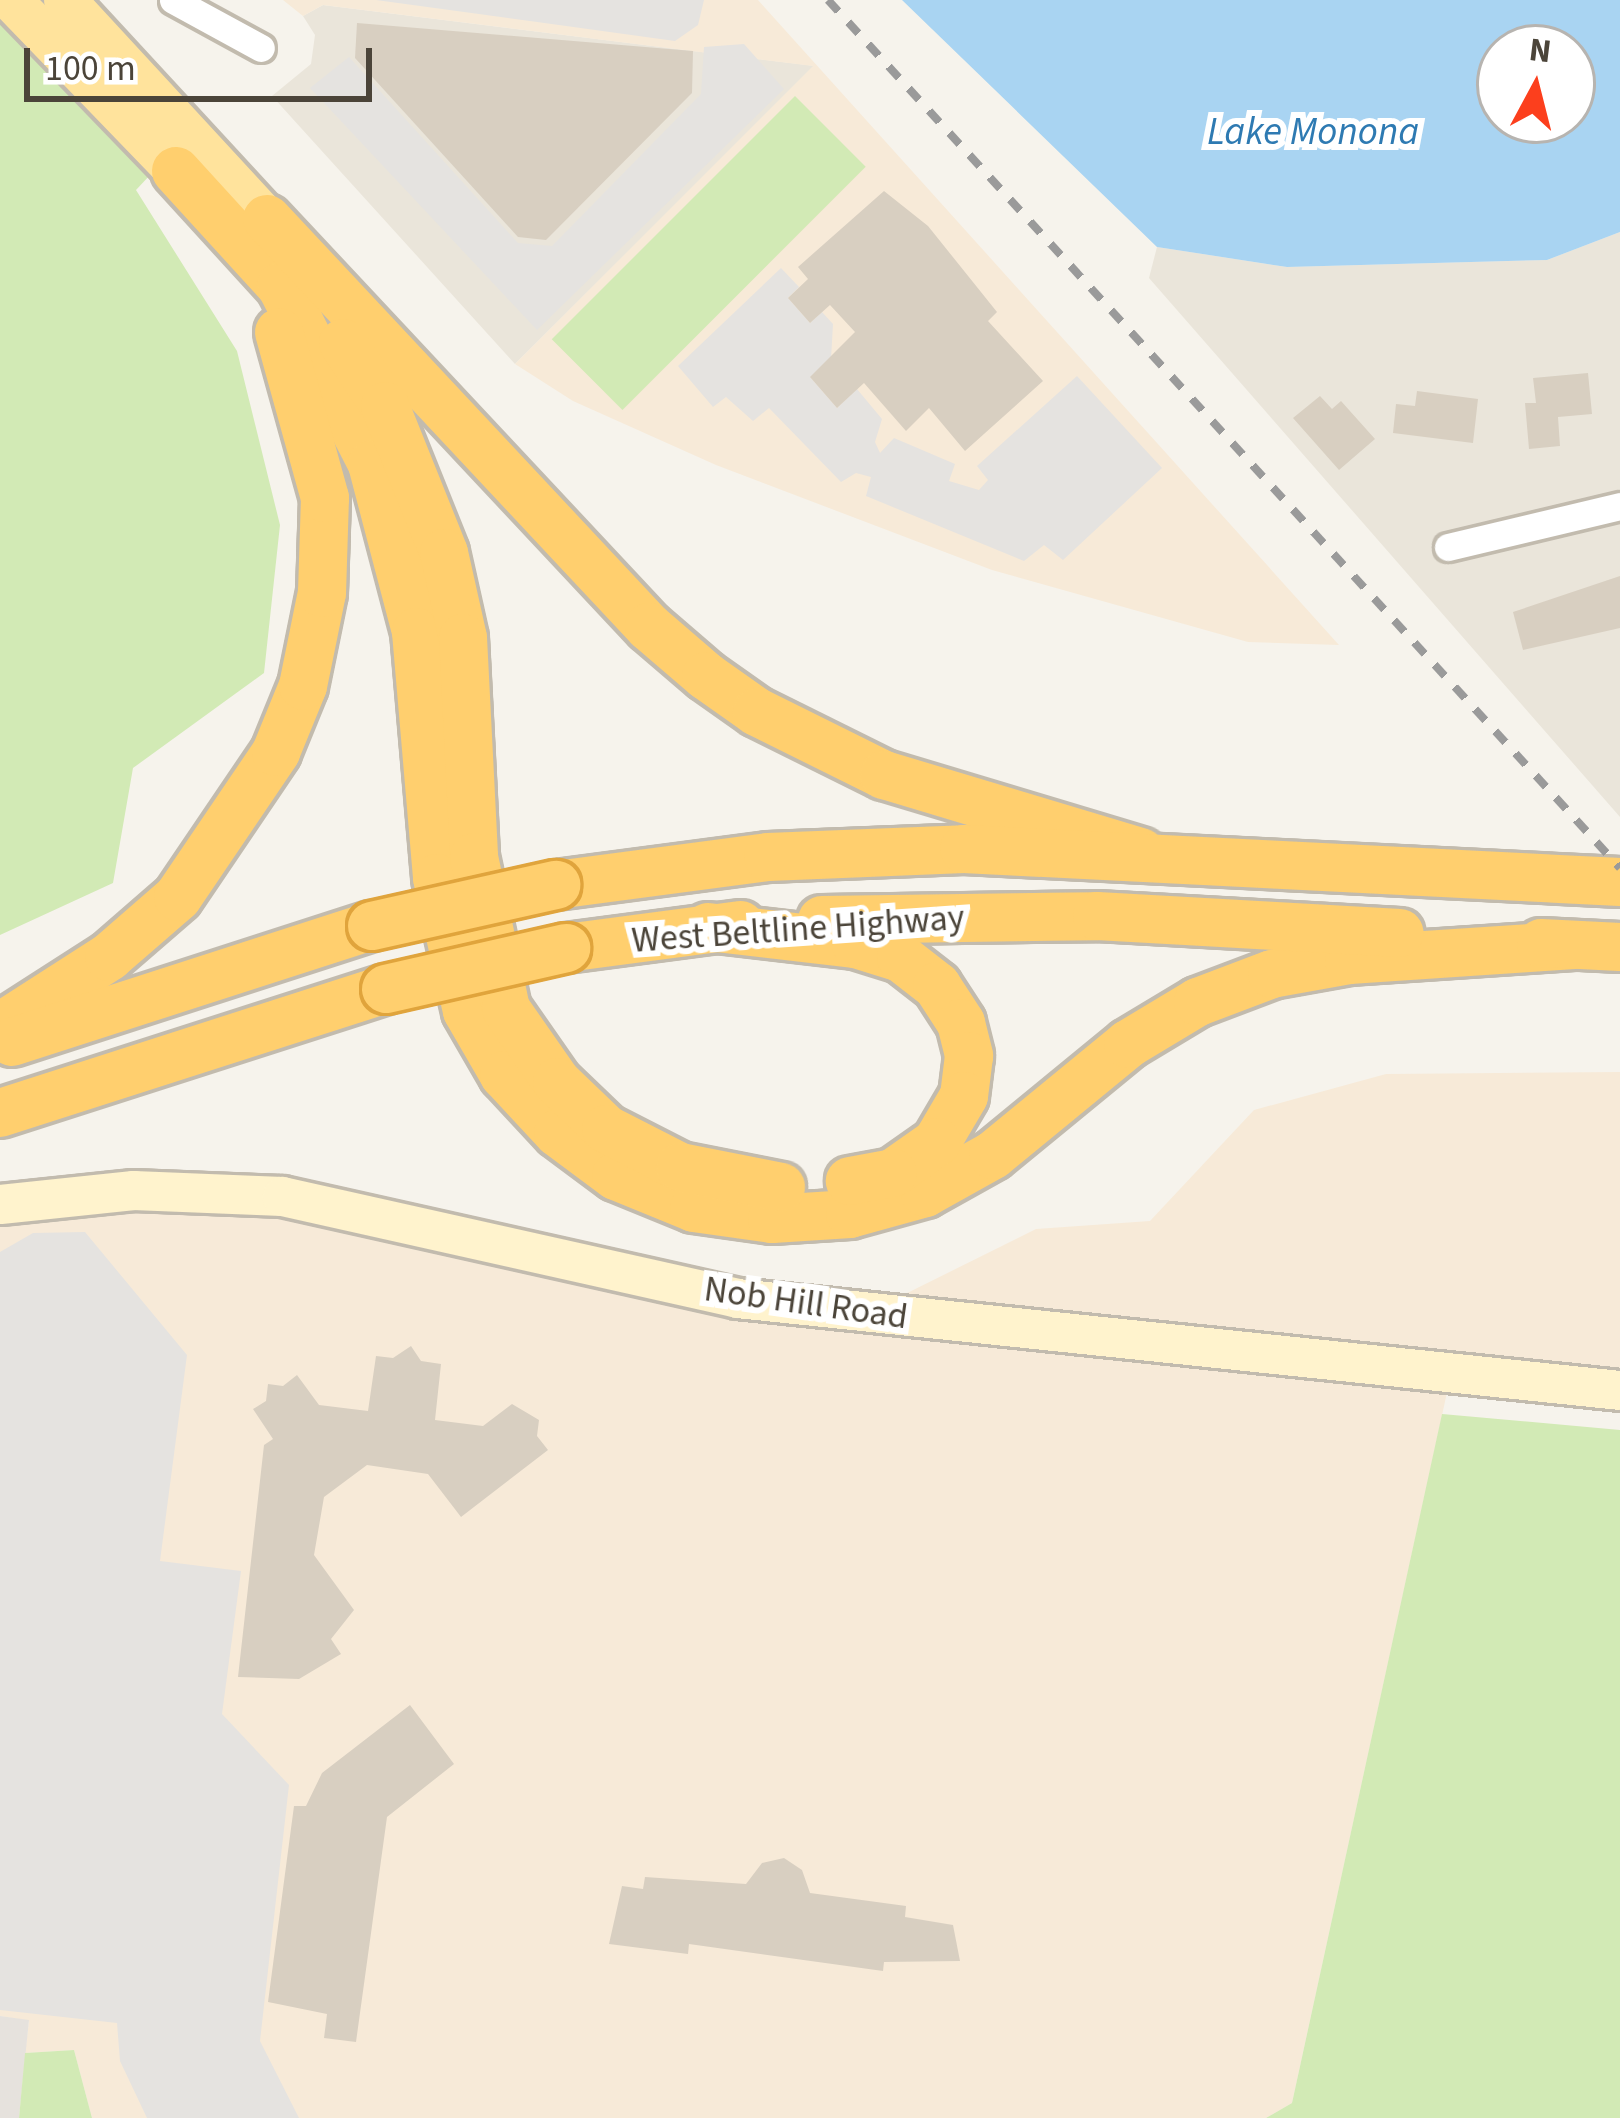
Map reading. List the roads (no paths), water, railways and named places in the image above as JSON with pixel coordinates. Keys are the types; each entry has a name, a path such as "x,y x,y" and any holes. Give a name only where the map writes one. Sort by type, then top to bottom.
{"highway":[{"path":"176,171 281,286 372,464 416,632 437,878 467,1011 518,1090 558,1133 616,1176 694,1208 772,1219 850,1214 925,1193 993,1155 1128,1044 1216,994 1349,960 1596,946"},
{"path":"0,1028 109,957 178,897 233,825 276,752 303,686 322,593 326,497 288,346 176,171"},
{"path":"266,219 650,627 706,676 757,712 884,775 1142,852"},
{"path":"266,219 385,406 444,553 463,638 487,942 506,1009 557,1082 606,1130 680,1166 753,1186 816,1187 893,1173 937,1142 964,1096 969,1056 938,986 901,958 856,944 708,927"},
{"name":"West Beltline Highway","path":"0,1046 372,926 556,885 768,857 964,848 1142,852 1620,882"},
{"name":"West Beltline Highway","path":"0,1113 386,989 566,948 708,927 1096,916 1596,946"}],"main road":[{"path":"11,0 176,171"},
{"path":"65,0 266,219"}],"street":[{"path":"172,0 261,48"},
{"path":"1448,547 1620,506"},
{"name":"Nob Hill Road","path":"0,1204 133,1190 282,1196 737,1298 1620,1390"}],"water":[{"name":"Lake Monona","path":"902,0 1620,0 1620,232 1547,260 1287,267 1157,247"}],"railway":[{"path":"828,0 1620,868"}]}
